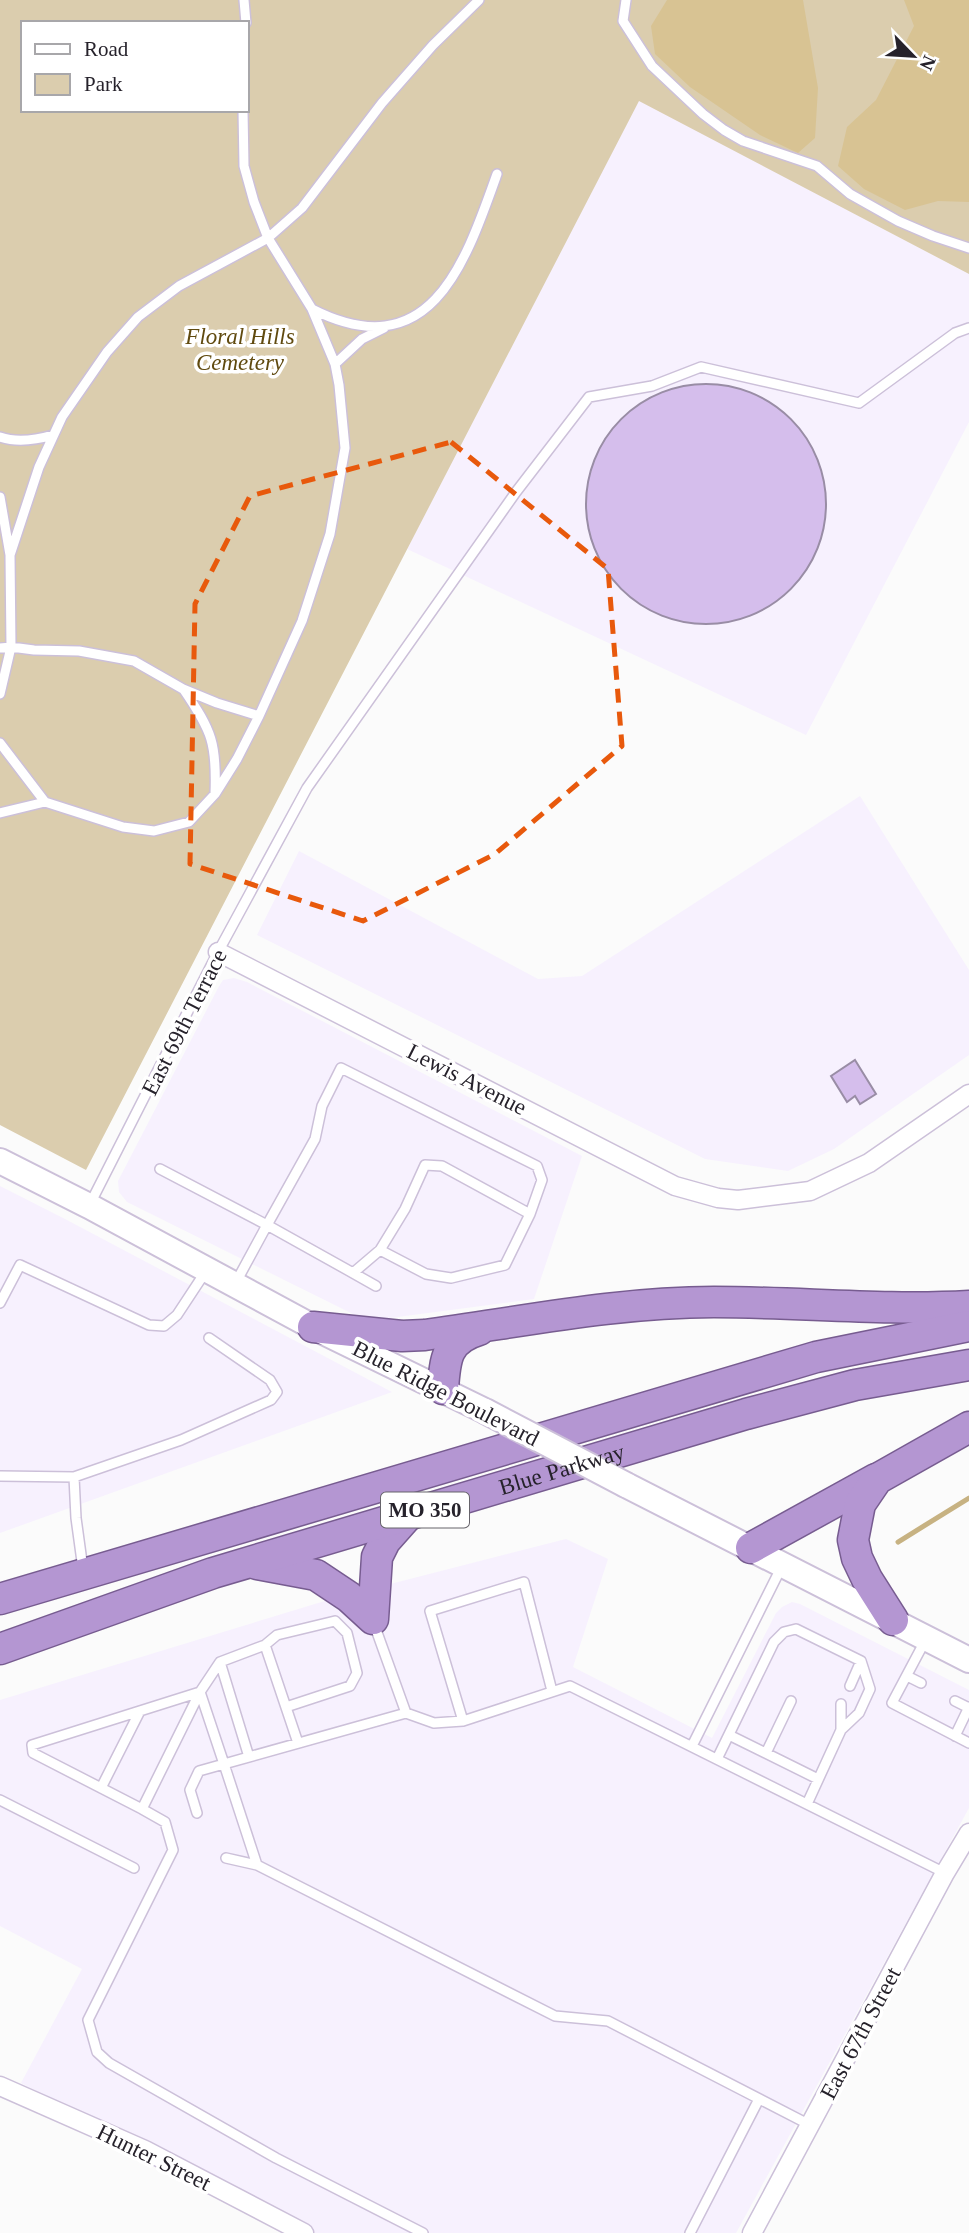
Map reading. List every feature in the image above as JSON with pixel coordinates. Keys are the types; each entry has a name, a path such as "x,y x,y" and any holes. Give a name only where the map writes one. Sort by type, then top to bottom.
{"highway":[{"path":"313,1327 402,1336 425,1335 552,1315 656,1304 714,1302 928,1309 969,1306"},
{"path":"443,1389 444,1361 459,1338 493,1326"},
{"name":"Blue Parkway","path":"0,1599 816,1357 969,1326"},
{"name":"Blue Parkway","path":"0,1649 200,1577 758,1411 855,1385 969,1365"},
{"path":"751,1548 969,1427"},
{"path":"877,1479 860,1504 853,1541 857,1558 867,1579 893,1620"},
{"path":"373,1619 377,1557 385,1541 409,1514"},
{"path":"249,1562 316,1575 349,1597 373,1619"}],"main road":[{"name":"Blue Ridge Boulevard","path":"0,1161 313,1327 443,1389 969,1660"}],"street":[{"name":"Lewis Avenue","path":"218,952 675,1186 718,1198 738,1200 810,1191 869,1163 969,1094"},
{"name":"East 67th Street","path":"752,2233 969,1833"},
{"name":"Hunter Street","path":"0,2086 145,2150 304,2233"}],"lane":[{"path":"244,0 246,21"},
{"path":"10,555 38,467 53,435 79,391 107,352 138,317 179,286 268,239 302,208 382,103 433,45 479,0"},
{"path":"626,0 623,20 652,66 724,130 743,141 817,166 850,194 898,221 969,248"},
{"path":"0,813 45,802 123,828 155,831 189,822 215,794 237,760 302,621 330,534 345,448 339,385 335,364 312,309 268,239 254,202 244,166 243,112"},
{"path":"335,364 362,339 410,318 435,303 451,281 474,239 497,174"},
{"path":"312,309 357,326 386,327"},
{"name":"East 69th Terrace","path":"89,1206 218,952 307,788 516,492 589,397 652,386 701,367 859,403 955,332 969,328"},
{"path":"0,437 34,440 53,435"},
{"path":"0,498 10,555 11,647 0,694"},
{"path":"0,648 79,650 134,661 183,689 259,716"},
{"path":"183,689 207,724 216,759 215,794"},
{"path":"0,743 45,802"},
{"path":"234,1285 315,1139 322,1106 341,1068 537,1166 542,1180 530,1214 505,1265 451,1278 426,1274 380,1250"},
{"path":"353,1273 380,1250 405,1209 425,1166 442,1166 530,1214"},
{"path":"160,1170 267,1224 376,1286"},
{"path":"0,1303 20,1265 149,1325 164,1326 177,1315 207,1270"},
{"path":"0,1476 74,1477 181,1440 271,1400 276,1392 270,1380 209,1338"},
{"path":"74,1477 76,1518 84,1574"},
{"path":"692,1746 783,1564"},
{"path":"463,1721 430,1611 524,1582 552,1691"},
{"path":"373,1619 406,1713"},
{"path":"142,1808 200,1692 220,1662 265,1645 277,1635 335,1621 347,1633 357,1673 350,1686 286,1707"},
{"path":"717,1759 774,1642 784,1632 796,1629 861,1661 870,1689 859,1713 841,1730 807,1804"},
{"path":"926,1638 892,1703 969,1743"},
{"path":"265,1645 298,1742"},
{"path":"849,1686 861,1661"},
{"path":"220,1662 249,1757"},
{"path":"907,1676 921,1683"},
{"path":"197,1813 190,1790 199,1771 406,1713 434,1723 463,1721 570,1686 945,1873"},
{"path":"200,1692 32,1745 33,1753 165,1822 173,1850 88,2020 97,2052 109,2063 276,2158 423,2233"},
{"path":"200,1692 257,1865"},
{"path":"766,1753 790,1701"},
{"path":"955,1701 969,1708 955,1736"},
{"path":"841,1704 841,1730"},
{"path":"102,1788 140,1711"},
{"path":"729,1735 818,1779"},
{"path":"0,1800 134,1868"},
{"path":"226,1858 257,1865 555,2016 608,2021 810,2125"},
{"path":"690,2233 760,2099"}],"highlighted area":[{"path":"451,442 608,569 622,746 495,854 363,921 190,864 195,604 250,496"}],"shaded area":[{"path":"667,0 803,0 818,88 815,138 798,153 760,135 690,87 655,54 651,26"},
{"path":"904,0 969,0 969,202 938,201 905,210 864,189 838,166 847,127 876,100 914,26"},
{"path":"639,100 969,274 969,422 806,735 407,549"},
{"path":"860,796 969,970 969,1055 834,1149 788,1171 705,1159 257,935 299,851 538,979 582,976"},
{"path":"234,978 247,982 582,1156 534,1299 367,1321 127,1202 119,1192 118,1181 218,988 223,980"},
{"path":"0,1186 65,1219 392,1392 0,1533"},
{"path":"566,1539 608,1559 573,1667 712,1738 776,1613 792,1602 969,1690 969,1808 736,2233 312,2233 21,2083 82,1969 0,1926 0,1700 328,1600"}],"green space":[{"name":"Floral Hills Cemetery","path":"0,0 969,0 969,274 639,101 86,1170 0,1125"}],"building":[{"path":"706,384 752,393 773,404 791,419 806,437 817,458 826,504 817,550 806,571 791,589 773,604 752,615 706,624 660,615 639,604 621,589 606,571 595,550 586,504 595,458 606,437 621,419 639,404 660,393"},
{"path":"855,1060 876,1094 860,1104 855,1096 847,1102 831,1076"}],"waterway":[{"path":"898,1542 969,1498"}]}
